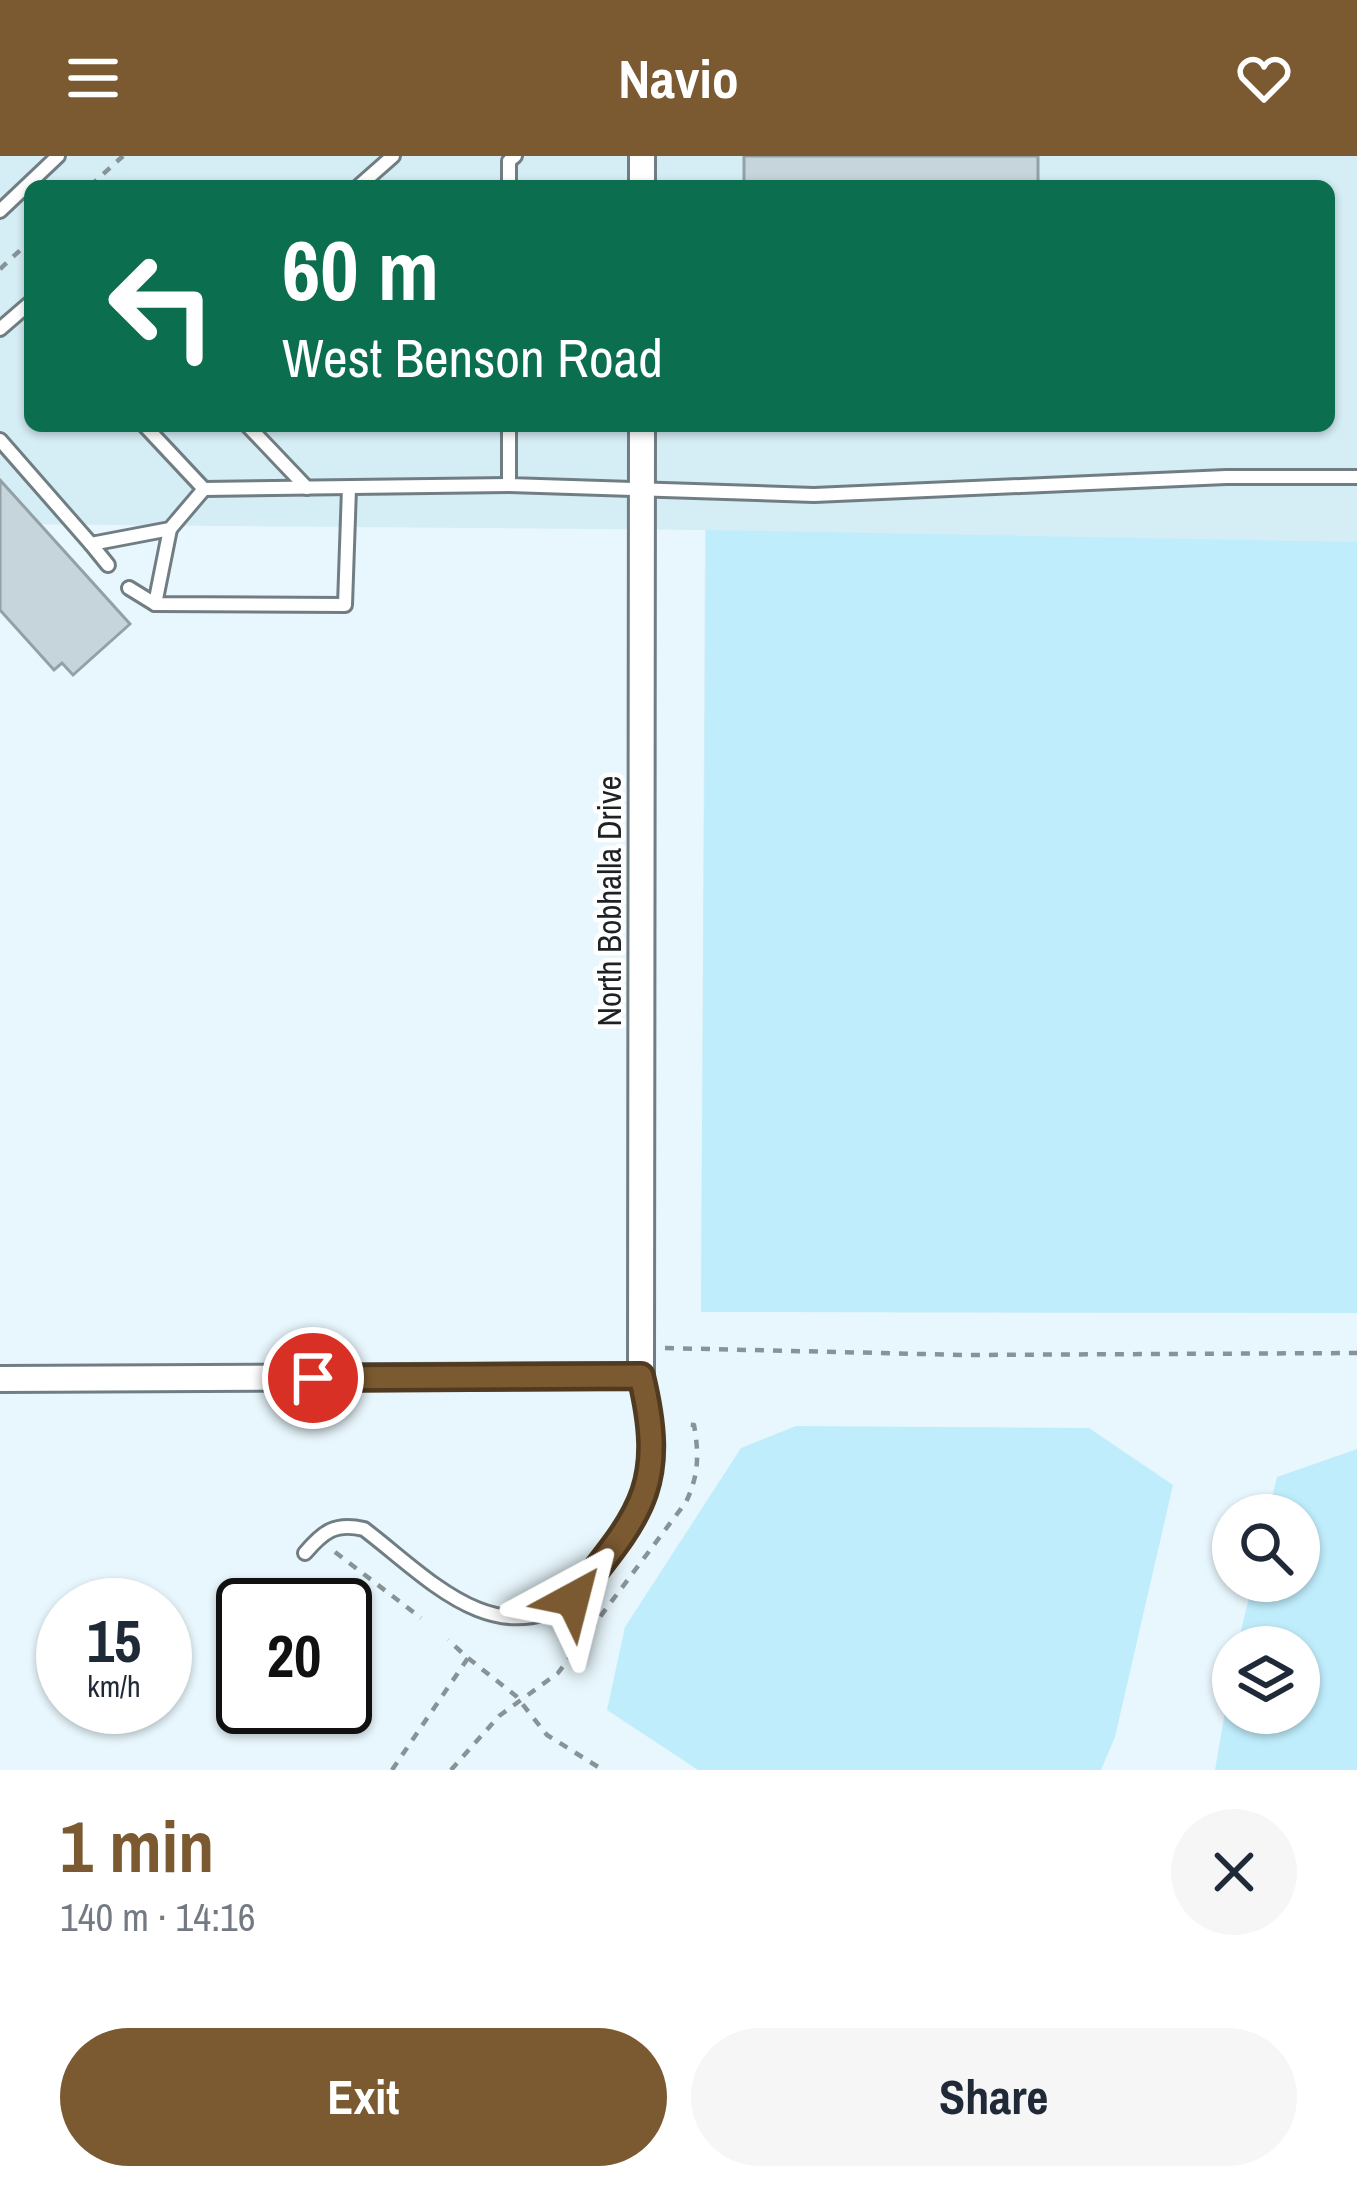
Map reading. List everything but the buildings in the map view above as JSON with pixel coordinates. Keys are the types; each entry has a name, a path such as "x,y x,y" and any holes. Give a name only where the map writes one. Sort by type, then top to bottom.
{"street":[{"name":"North Bobhalla Drive","path":"641,1376 642,432"},
{"path":"0,1379 641,1376"}],"lane":[{"path":"33,180 58,156"},
{"path":"366,180 393,156"},
{"path":"0,211 24,188"},
{"path":"0,190 16,196"},
{"path":"0,329 24,308"},
{"path":"151,432 204,489 582,484 642,491 814,495 1226,477 1357,477"},
{"path":"254,432 307,488"},
{"path":"509,432 509,485"},
{"path":"0,440 108,565"},
{"path":"129,588 155,604 346,605 349,488"},
{"path":"155,604 170,529 204,489"},
{"path":"91,544 170,529"},
{"path":"305,1553 335,1526 364,1528 472,1611 516,1620 557,1610 573,1599 645,1501 652,1424 641,1376"}],"path":[{"path":"97,180 123,156"},
{"path":"0,268 24,246"},
{"path":"641,1347 965,1355 1357,1353"},
{"path":"317,1539 421,1618"},
{"path":"448,1640 516,1696 548,1735 603,1770"},
{"path":"392,1770 469,1658"}],"shaded area":[{"path":"0,156 1357,156 1357,1313 701,1312 705,530 0,524"},
{"path":"706,530 1357,542 1357,1313 701,1312"},
{"path":"796,1426 1089,1428 1173,1485 1115,1737 1101,1770 698,1770 607,1710 625,1627 741,1448"},
{"path":"1357,1449 1357,1770 1215,1770 1221,1734 1320,1734 1320,1626 1242,1626 1248,1602 1320,1602 1320,1494 1273,1494 1277,1477"}],"route":[{"path":"313,1378 641,1376 652,1424 652,1464 645,1501 573,1599"}]}
